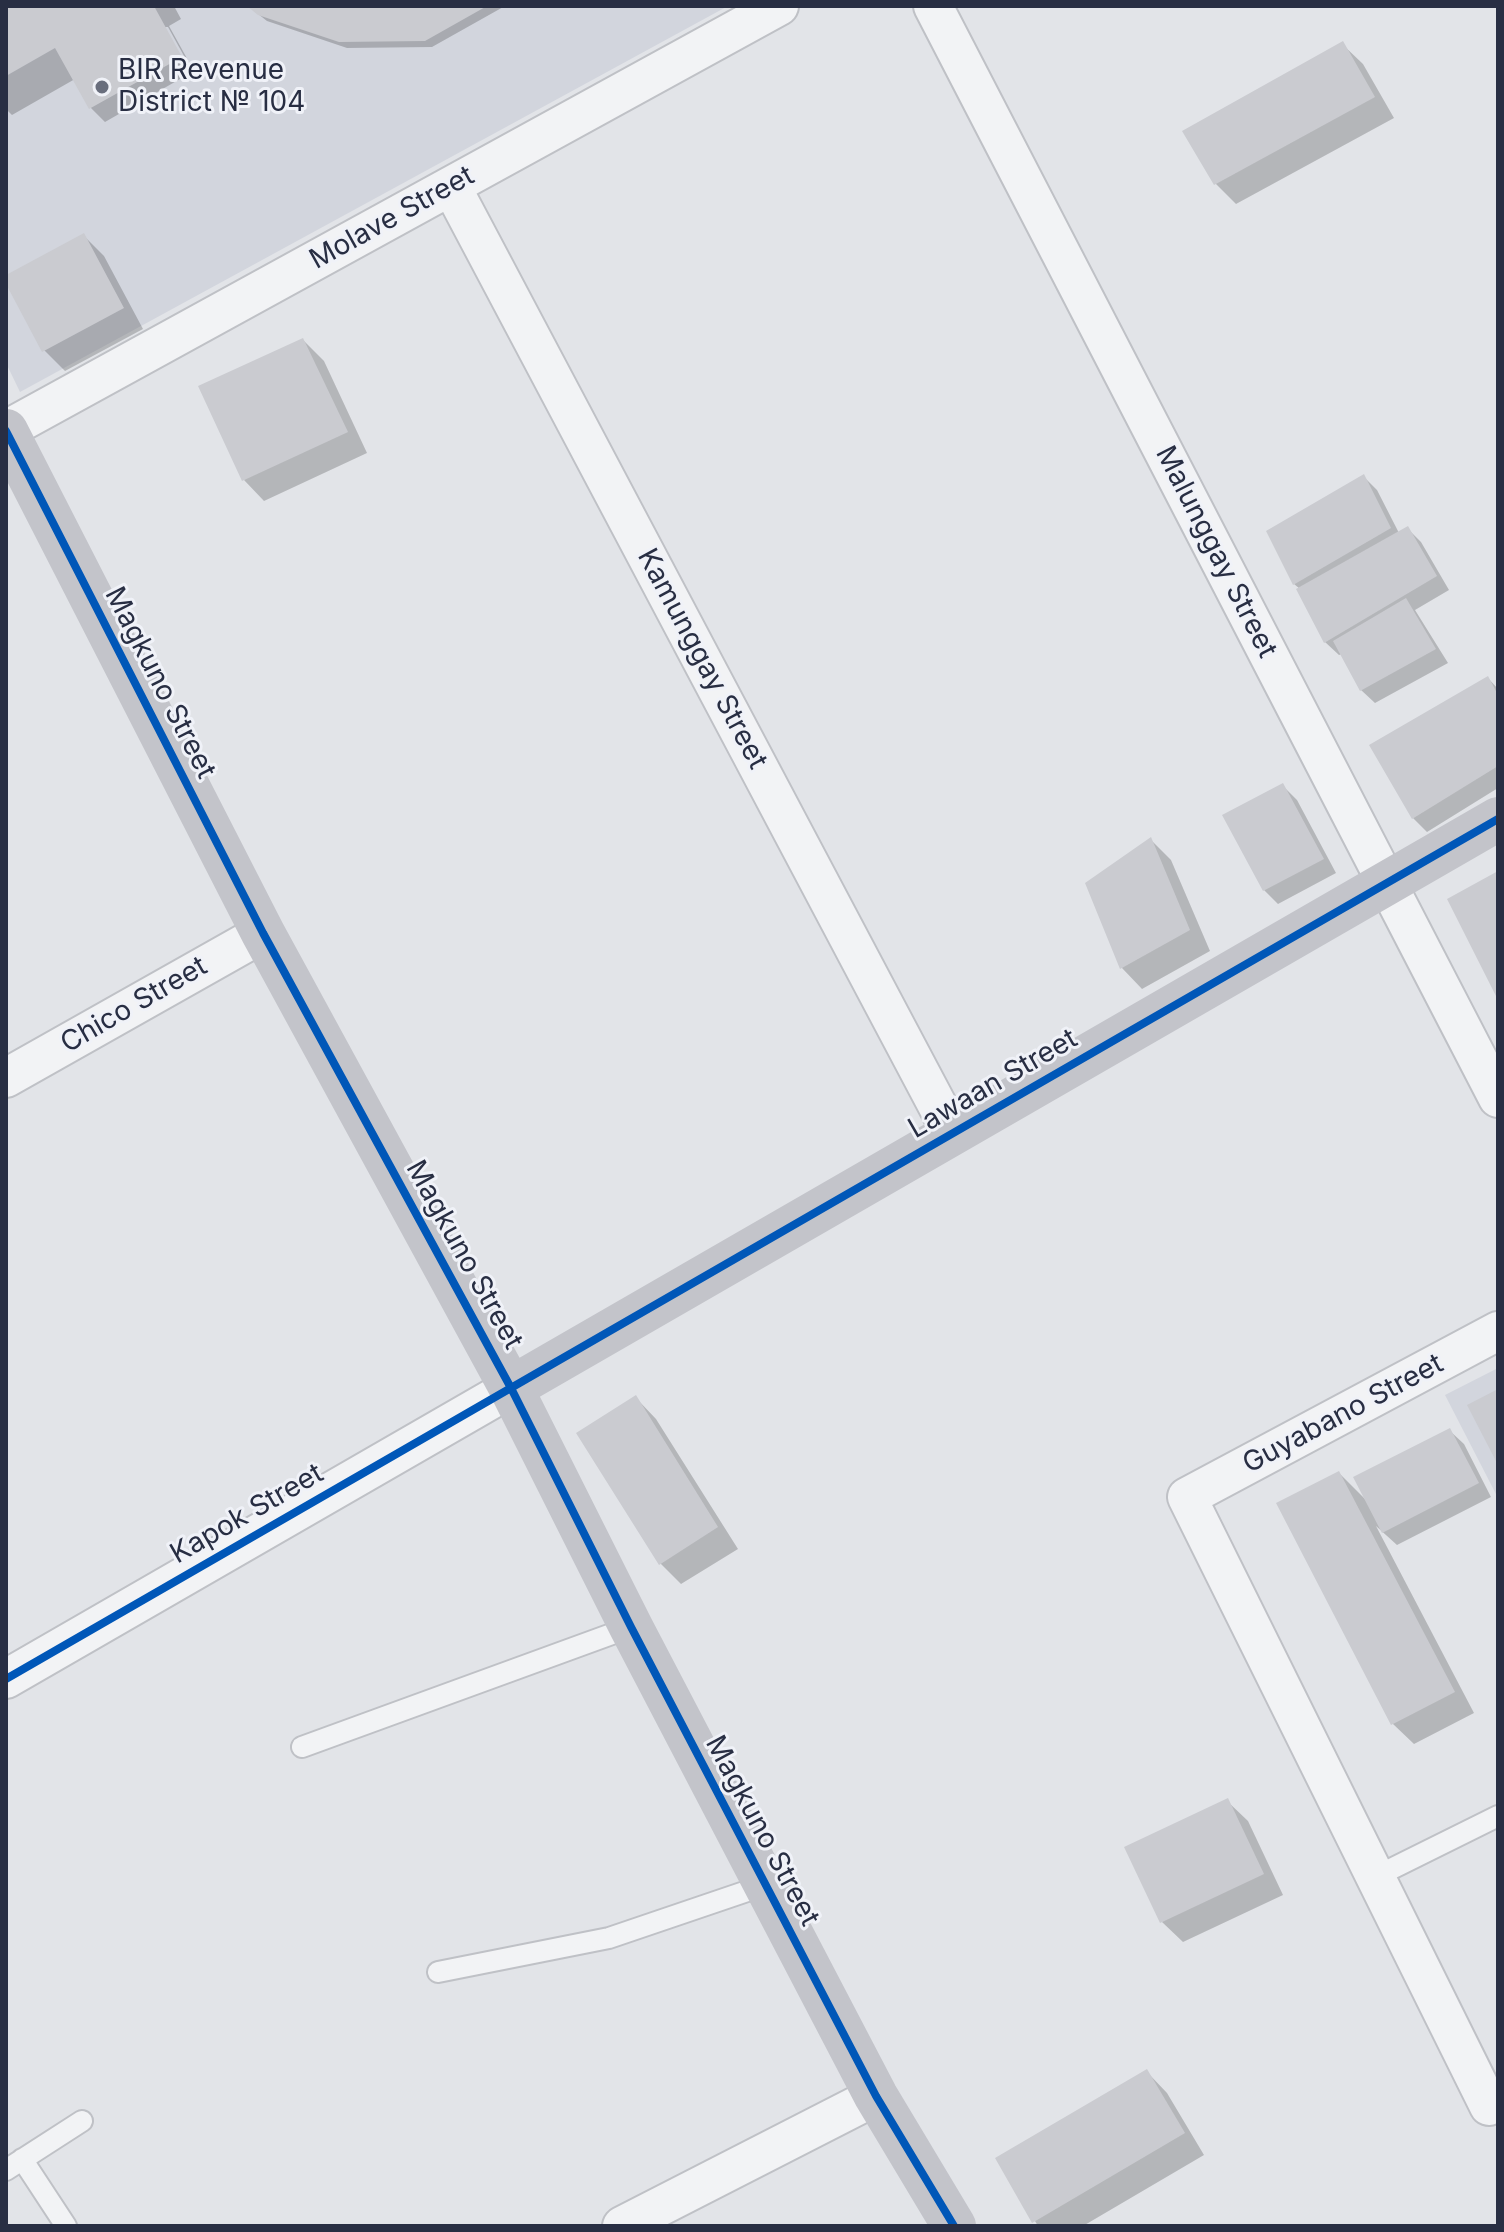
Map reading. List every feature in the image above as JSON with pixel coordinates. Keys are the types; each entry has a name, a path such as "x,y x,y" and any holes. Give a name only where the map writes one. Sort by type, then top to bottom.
{"street":[{"name":"Molave Street","path":"6,430 779,6"},
{"name":"Malunggay Street","path":"933,6 1498,1098"},
{"name":"Kamunggay Street","path":"451,186 952,1133"},
{"name":"Magkuno Street","path":"6,430 263,933 511,1388 631,1627 876,2096 954,2226"},
{"name":"Lawaan Street","path":"511,1388 1498,819"},
{"name":"Chico Street","path":"6,1078 263,933"},
{"name":"Guyabano Street","path":"1375,1877 1187,1497 1498,1331"},
{"name":"Kapok Street","path":"6,1679 511,1388"},
{"path":"1375,1877 1494,2104"},
{"path":"622,2226 876,2096"}],"lane":[{"path":"302,1747 631,1627"},
{"path":"1375,1877 1498,1816"},
{"path":"438,1972 609,1938 765,1885"},
{"path":"66,2226 14,2165 82,2121"}],"shaded area":[{"path":"6,6 728,6 20,392 6,363"},
{"path":"1498,1368 1498,1498 1445,1395"}],"building":[{"path":"6,6 154,6 182,57 89,109 55,48 6,76"},
{"path":"247,6 487,6 425,41 339,42 258,15"},
{"path":"1343,41 1375,97 1214,185 1182,131"},
{"path":"84,233 124,308 42,352 6,284 6,275"},
{"path":"303,338 348,432 242,481 198,386"},
{"path":"1364,474 1391,528 1293,585 1266,531"},
{"path":"1408,526 1437,576 1324,643 1296,589"},
{"path":"1406,598 1436,649 1360,691 1333,641"},
{"path":"1488,676 1498,695 1498,766 1412,819 1369,745"},
{"path":"1283,783 1324,859 1263,891 1222,815"},
{"path":"1151,837 1190,930 1120,969 1085,883"},
{"path":"1498,871 1498,1000 1447,899"},
{"path":"1498,1389 1498,1465 1467,1405"},
{"path":"636,1395 718,1527 659,1565 576,1433"},
{"path":"1450,1428 1479,1483 1382,1533 1353,1477"},
{"path":"1339,1471 1455,1692 1391,1725 1276,1503"},
{"path":"1228,1798 1264,1874 1160,1923 1124,1847"},
{"path":"1147,2069 1185,2133 1032,2223 995,2158"}],"cycle path":[{"path":"6,431 263,933 511,1388 631,1627 876,2096 954,2226"},
{"path":"6,1679 1498,819"}],"place":[{"name":"BIR Revenue District № 104","path":"102,87"}]}
